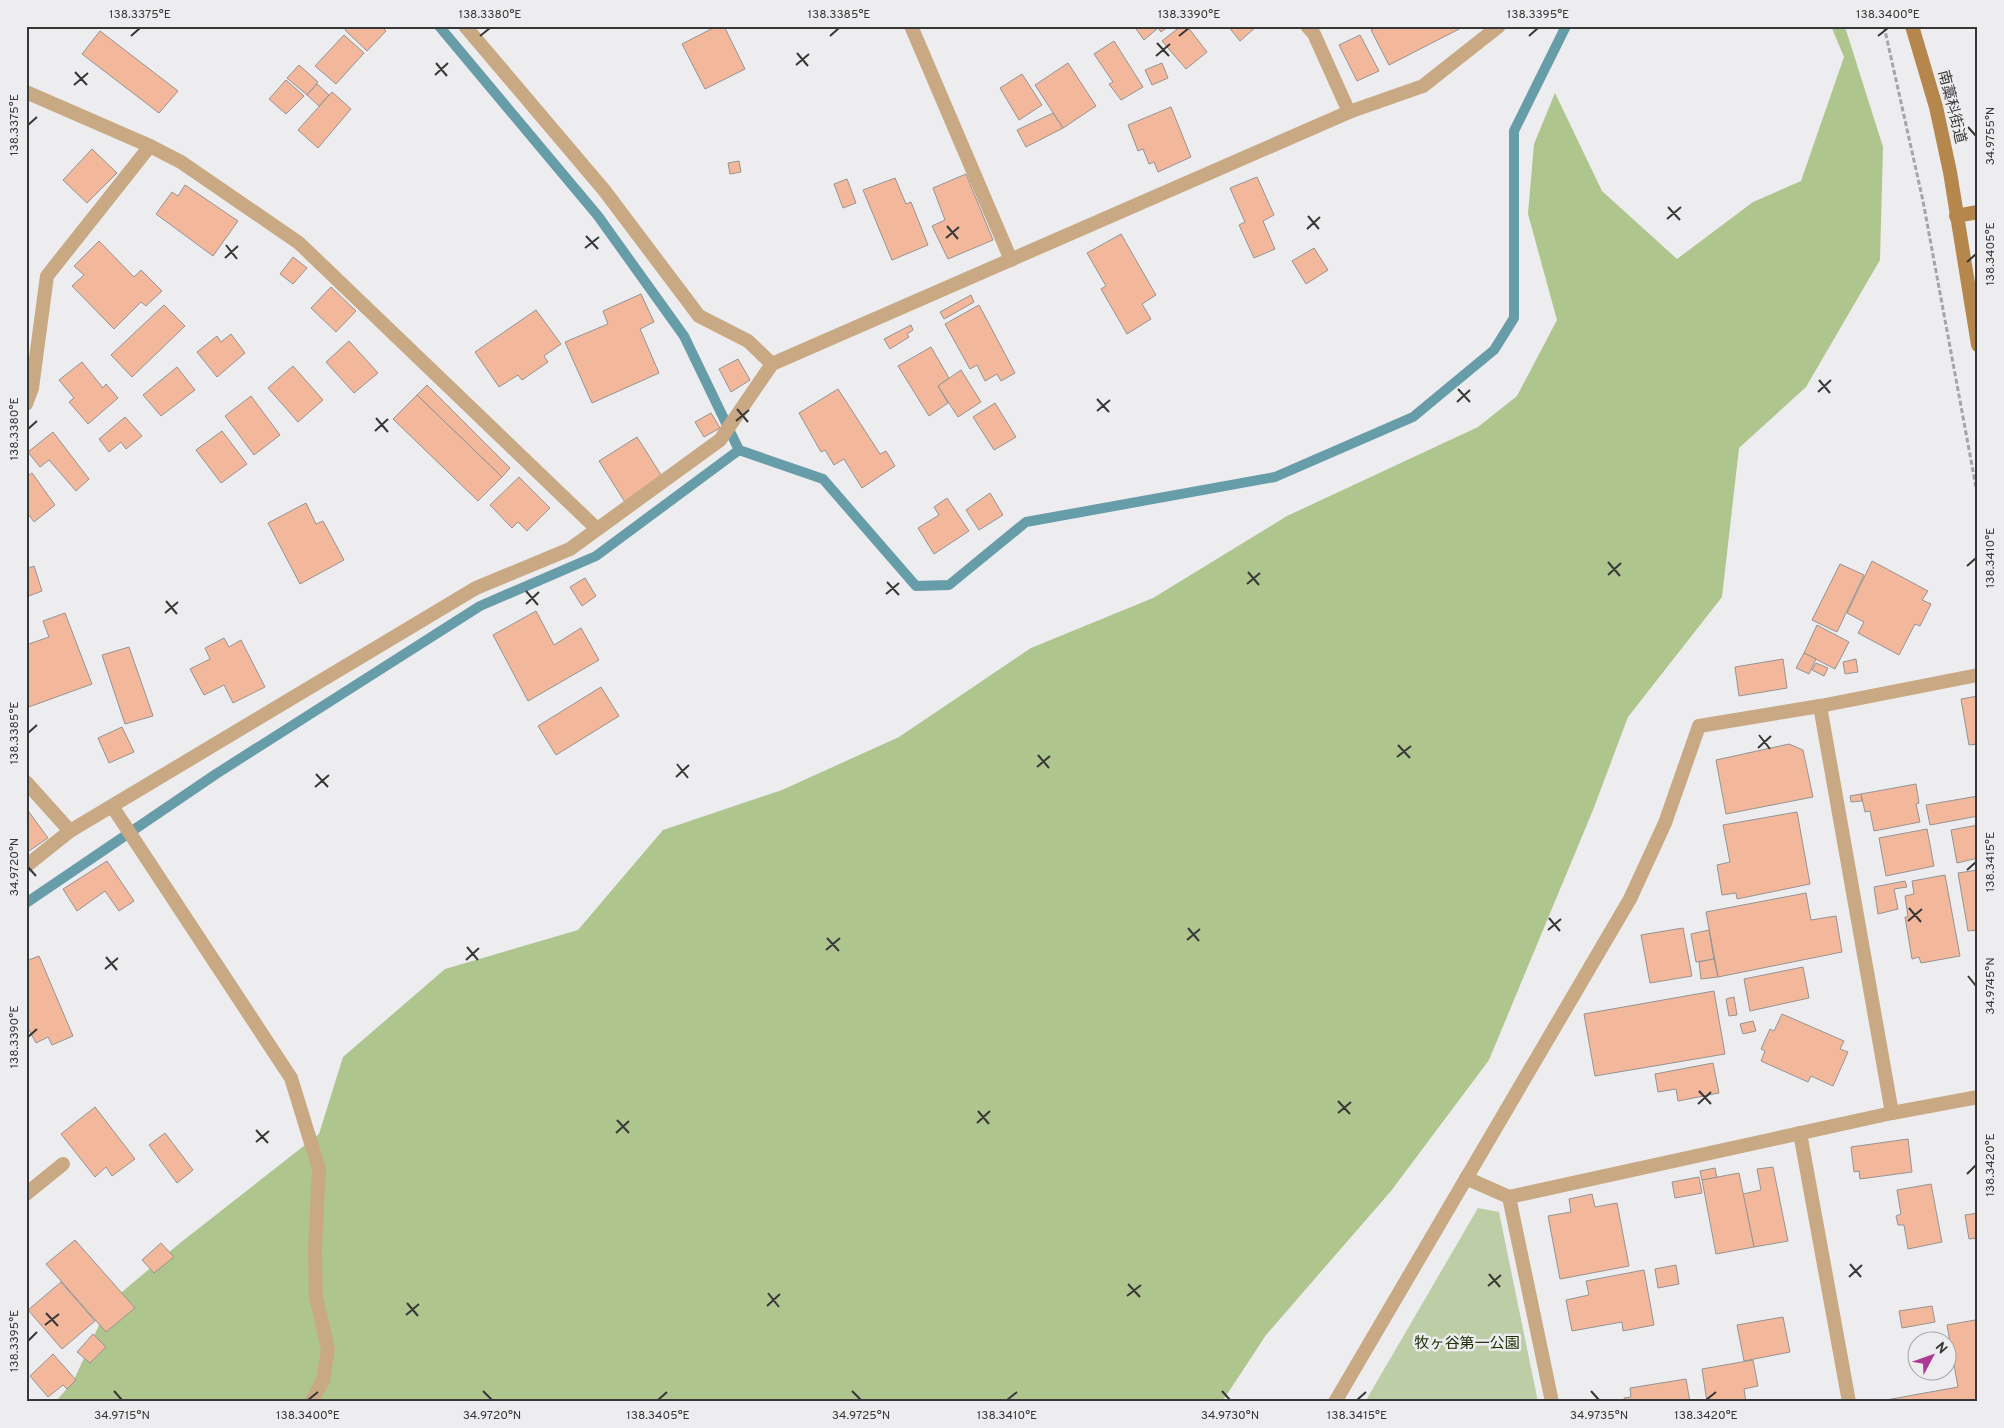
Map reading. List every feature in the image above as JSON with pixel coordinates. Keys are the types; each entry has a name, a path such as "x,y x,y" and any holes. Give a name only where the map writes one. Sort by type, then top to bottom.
{"main road":[{"name":"南藁科街道","path":"1912,26 1936,107 1950,172 1978,346"},
{"path":"1956,216 1978,212"}],"street":[{"path":"465,26 604,190 699,316 748,342 772,364"},
{"path":"911,26 1011,260"},
{"path":"1307,26 1314,34 1349,112"},
{"path":"26,866 70,831 476,588 570,549 720,440 772,364 1349,112 1423,86 1499,26"},
{"path":"26,92 150,146 181,162 299,243 596,529"},
{"path":"26,404 32,388 47,276 150,146"},
{"path":"1335,1402 1630,899 1665,823 1699,726 1820,706 1978,675"},
{"path":"1820,706 1892,1113"},
{"path":"26,782 70,831"},
{"path":"112,806 291,1078 319,1170 315,1249 316,1297 328,1349 323,1382 311,1402"},
{"path":"1466,1178 1509,1197 1892,1113 1978,1097"},
{"path":"1800,1133 1849,1402"},
{"path":"26,1194 63,1164"},
{"path":"1509,1197 1552,1402"}],"path":[{"path":"1884,26 1923,202 1978,498"}],"green space":[{"path":"1831,26 1844,26 1846,30 1883,147 1880,260 1806,387 1739,448 1722,597 1628,717 1593,810 1489,1060 1391,1191 1266,1335 1222,1402 55,1402 73,1382 109,1303 180,1243 319,1134 343,1057 445,969 578,930 663,830 782,790 899,737 1031,648 1153,598 1287,516 1478,427 1517,396 1557,320 1528,214 1534,144 1555,93 1602,191 1677,259 1753,202 1801,181 1844,57"},
{"name":"牧ヶ谷第一公園","path":"1478,1208 1499,1212 1538,1402 1365,1402"}],"building":[{"path":"348,26 381,26 386,31 367,51 345,30"},
{"path":"717,26 724,26 745,69 705,89 682,44"},
{"path":"1134,26 1169,26 1161,32 1158,28 1144,40"},
{"path":"1181,26 1187,26 1207,52 1186,69 1162,41"},
{"path":"1228,26 1257,26 1240,41"},
{"path":"1378,26 1460,26 1461,28 1389,65 1371,30"},
{"path":"100,31 178,91 159,113 82,54"},
{"path":"344,35 364,53 336,84 315,66"},
{"path":"1360,35 1379,71 1357,81 1339,45"},
{"path":"1114,41 1143,87 1121,100 1109,84 1113,82 1094,54"},
{"path":"1068,63 1096,106 1063,128 1035,85"},
{"path":"1162,63 1168,78 1152,85 1145,70"},
{"path":"299,65 318,82 307,95 287,78"},
{"path":"1022,74 1042,105 1019,120 1000,88"},
{"path":"286,80 304,96 286,114 269,99"},
{"path":"317,84 329,95 319,106 307,95"},
{"path":"332,92 351,109 318,148 298,130"},
{"path":"1171,107 1191,157 1158,172 1154,162 1149,164 1143,149 1138,151 1128,125"},
{"path":"1053,113 1063,128 1026,147 1017,130"},
{"path":"92,149 117,173 87,203 63,180"},
{"path":"739,161 741,172 730,174 728,163"},
{"path":"966,174 993,240 948,259 932,226 945,220 933,188"},
{"path":"1257,177 1274,215 1263,221 1275,249 1254,258 1239,225 1245,222 1230,188"},
{"path":"895,178 906,204 911,202 928,245 892,260 863,190"},
{"path":"847,179 856,203 843,208 834,184"},
{"path":"185,185 238,221 213,256 156,214 172,192 178,196"},
{"path":"1121,234 1156,295 1142,304 1151,319 1127,334 1101,289 1106,286 1087,253"},
{"path":"99,241 134,277 141,270 162,291 146,306 141,302 114,329 72,286 84,275 74,266"},
{"path":"1314,248 1328,270 1306,284 1292,261"},
{"path":"293,257 307,268 293,284 280,274"},
{"path":"331,287 356,311 336,332 311,308"},
{"path":"641,294 654,322 640,329 659,373 592,403 565,342 608,324 603,311"},
{"path":"971,295 974,302 944,319 940,312"},
{"path":"164,305 185,326 132,377 111,355"},
{"path":"979,305 1015,373 1001,381 997,374 985,381 977,365 970,369 945,324"},
{"path":"536,310 561,344 544,356 548,362 522,380 518,375 499,387 475,352"},
{"path":"911,325 913,330 907,334 909,337 890,349 884,339"},
{"path":"231,334 245,353 217,377 197,352 217,336 221,342"},
{"path":"349,341 378,373 354,393 326,362"},
{"path":"931,347 949,378 938,386 948,403 929,416 898,366"},
{"path":"738,359 750,380 731,392 719,369"},
{"path":"82,362 103,388 106,384 118,398 88,424 69,402 74,398 59,380"},
{"path":"293,366 323,400 298,422 268,388"},
{"path":"177,367 195,390 161,416 143,395"},
{"path":"961,370 981,402 958,417 938,386"},
{"path":"427,385 510,468 502,477 417,395"},
{"path":"838,389 880,454 886,451 895,466 862,488 844,459 834,465 825,450 821,452 799,413"},
{"path":"417,395 502,477 478,501 393,419"},
{"path":"251,396 280,435 254,455 225,416"},
{"path":"995,403 1016,437 994,450 973,417"},
{"path":"711,413 720,428 704,437 695,422"},
{"path":"125,417 142,436 126,449 121,442 109,452 99,439"},
{"path":"222,431 247,464 221,483 196,450"},
{"path":"53,432 89,479 76,491 49,460 40,467 28,452"},
{"path":"637,437 663,478 625,502 599,461"},
{"path":"32,473 55,505 34,522 26,511 26,477"},
{"path":"519,477 550,508 527,531 518,522 512,528 490,505"},
{"path":"990,493 1003,515 979,530 966,510"},
{"path":"947,498 969,531 934,554 918,528 939,515 934,507"},
{"path":"306,503 316,524 323,521 344,560 300,584 268,523"},
{"path":"1872,561 1928,591 1922,600 1931,604 1920,626 1915,624 1899,655 1858,633 1864,622 1847,613"},
{"path":"1840,564 1864,575 1837,632 1812,620"},
{"path":"34,566 42,591 26,597 26,569"},
{"path":"585,578 596,596 582,606 570,587"},
{"path":"536,611 554,645 581,628 599,660 528,701 493,635"},
{"path":"65,613 92,684 26,708 26,645 49,637 43,621"},
{"path":"1817,625 1849,642 1835,669 1804,653"},
{"path":"224,638 229,647 241,640 265,687 233,703 224,685 204,695 190,669 210,659 205,648"},
{"path":"129,647 153,716 125,724 102,655"},
{"path":"1804,653 1816,659 1809,674 1796,668"},
{"path":"1783,659 1787,688 1739,696 1735,667"},
{"path":"1856,659 1858,672 1845,674 1843,662"},
{"path":"1816,663 1828,668 1824,676 1812,670"},
{"path":"601,687 619,716 556,755 538,726"},
{"path":"1978,696 1978,744 1969,745 1961,699"},
{"path":"122,727 134,752 109,763 98,738"},
{"path":"1789,744 1803,750 1813,797 1726,814 1716,760"},
{"path":"1916,784 1919,803 1916,804 1920,822 1874,831 1870,811 1865,812 1861,794"},
{"path":"1861,794 1862,801 1851,802 1850,796"},
{"path":"1978,796 1978,816 1930,825 1926,805"},
{"path":"26,808 48,838 26,853"},
{"path":"1797,812 1810,884 1737,899 1736,893 1722,895 1717,865 1730,862 1723,825"},
{"path":"1978,825 1978,858 1957,863 1951,830"},
{"path":"1927,829 1934,866 1886,876 1879,838"},
{"path":"107,861 134,901 119,911 105,891 77,911 63,889"},
{"path":"1978,870 1978,930 1968,931 1958,873"},
{"path":"1945,875 1960,956 1921,963 1919,957 1912,959 1905,917 1908,917 1905,896 1914,894 1912,881"},
{"path":"1905,881 1907,887 1894,889 1898,909 1878,914 1874,887"},
{"path":"1806,893 1811,920 1836,916 1842,952 1718,977 1706,912"},
{"path":"1683,928 1692,976 1650,983 1641,935"},
{"path":"1709,930 1714,959 1696,962 1691,934"},
{"path":"39,956 73,1036 52,1045 48,1037 36,1043 26,1024 26,961"},
{"path":"1714,959 1718,977 1701,979 1699,962"},
{"path":"1803,967 1809,998 1750,1011 1744,979"},
{"path":"1714,991 1725,1054 1595,1076 1584,1014"},
{"path":"1734,997 1737,1015 1729,1016 1726,999"},
{"path":"1782,1014 1844,1041 1840,1049 1848,1052 1833,1086 1811,1076 1808,1082 1761,1061 1765,1051 1761,1049 1770,1029 1774,1031"},
{"path":"1753,1021 1756,1031 1743,1034 1740,1024"},
{"path":"1713,1063 1719,1093 1678,1101 1676,1089 1658,1092 1655,1074"},
{"path":"95,1107 135,1159 112,1176 106,1167 95,1177 61,1134"},
{"path":"165,1133 193,1170 177,1183 149,1145"},
{"path":"1908,1139 1912,1172 1860,1179 1859,1171 1854,1172 1851,1147"},
{"path":"1773,1167 1788,1241 1754,1247 1743,1194 1761,1190 1757,1169"},
{"path":"1715,1168 1717,1178 1702,1180 1700,1171"},
{"path":"1739,1173 1754,1247 1716,1254 1702,1180"},
{"path":"1699,1177 1702,1193 1675,1198 1672,1182"},
{"path":"1931,1184 1942,1242 1908,1249 1904,1225 1898,1225 1896,1216 1901,1214 1897,1190"},
{"path":"1592,1194 1595,1207 1617,1203 1629,1266 1560,1279 1548,1216 1571,1212 1569,1199"},
{"path":"1978,1213 1978,1238 1969,1239 1965,1215"},
{"path":"75,1240 135,1308 106,1332 46,1264"},
{"path":"161,1243 174,1257 154,1273 142,1260"},
{"path":"1676,1265 1679,1284 1658,1288 1655,1269"},
{"path":"1644,1270 1654,1325 1623,1331 1622,1322 1572,1331 1566,1300 1589,1295 1586,1281"},
{"path":"61,1282 95,1321 62,1349 28,1310"},
{"path":"1932,1306 1935,1322 1902,1328 1899,1311"},
{"path":"1783,1317 1790,1352 1744,1361 1737,1325"},
{"path":"1975,1320 1978,1336 1978,1402 1875,1402 1958,1387 1956,1376 1956,1330 1948,1330 1947,1325"},
{"path":"93,1334 106,1347 90,1363 77,1352"},
{"path":"53,1354 76,1380 67,1389 63,1385 48,1397 30,1376"},
{"path":"1753,1360 1758,1386 1744,1389 1746,1402 1707,1402 1702,1369"},
{"path":"1686,1379 1690,1402 1625,1402 1624,1398 1631,1397 1630,1388"}],"waterway":[{"path":"439,26 598,216 684,336 739,450 823,479 916,586 949,585 1026,522 1275,477 1413,417 1494,350 1514,318 1514,131 1566,26"},
{"path":"26,903 216,774 480,606 596,556 739,450"}]}
